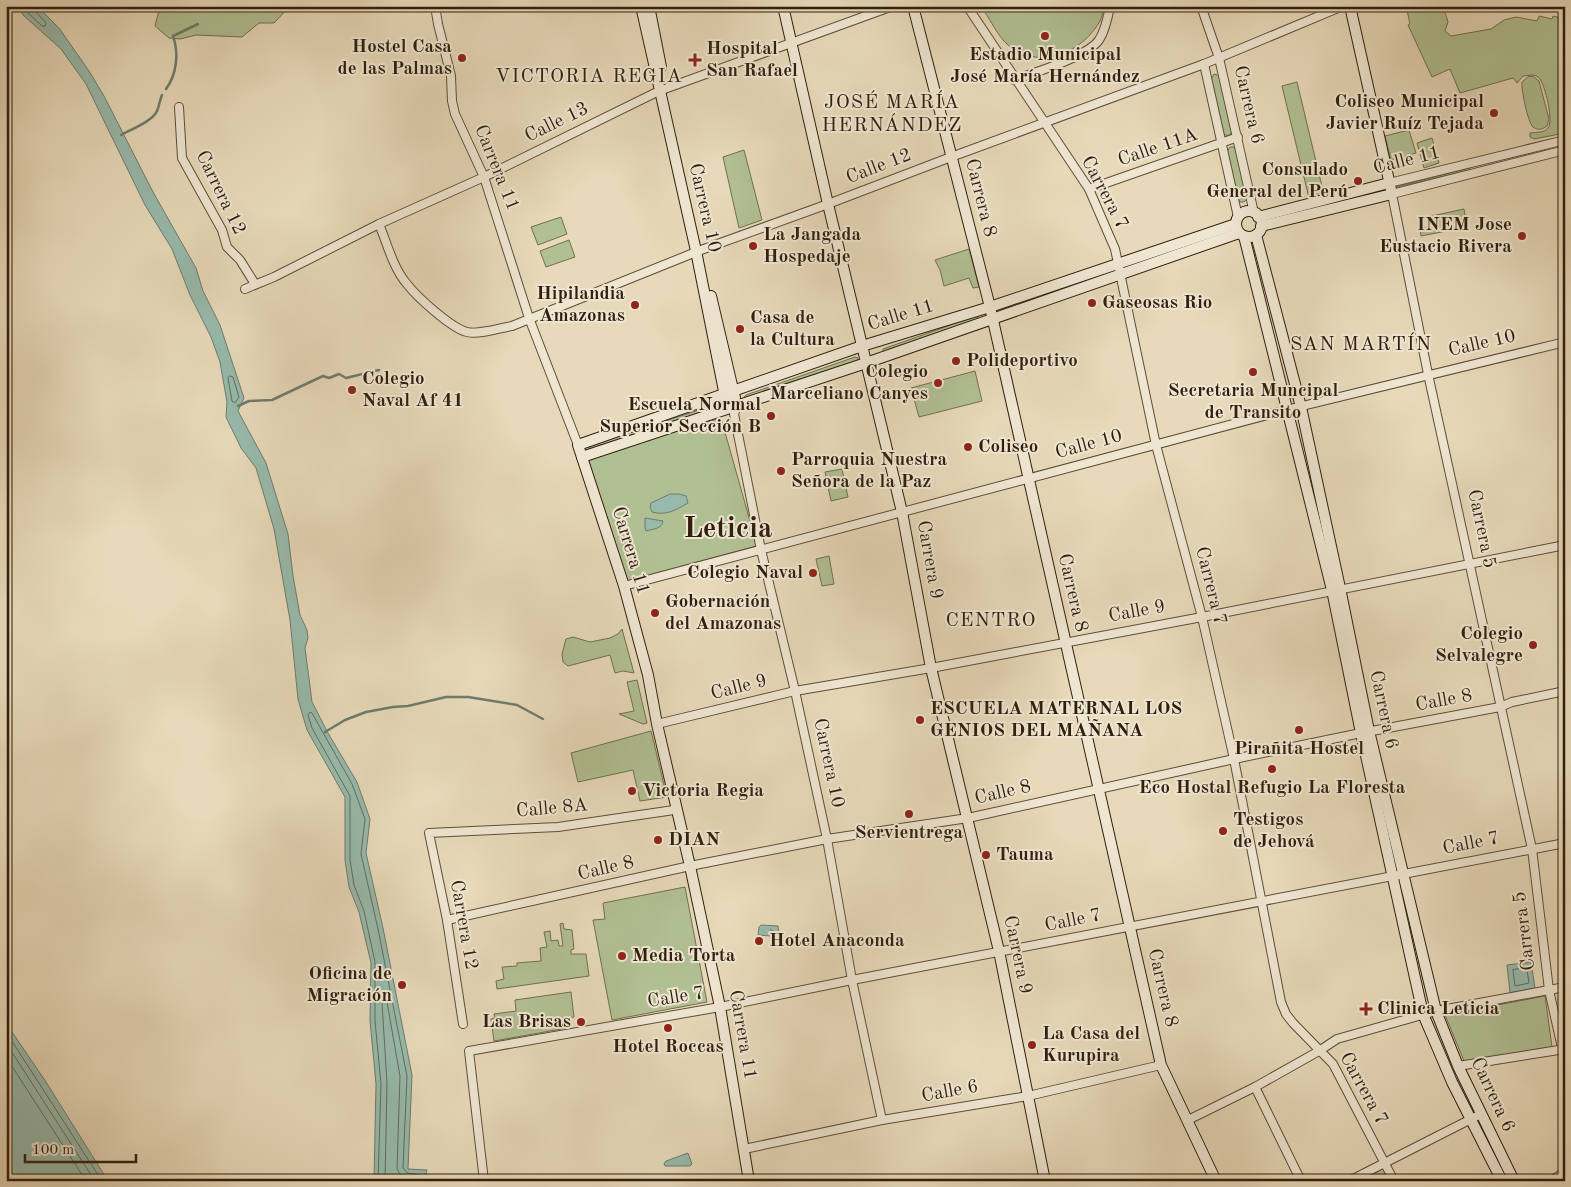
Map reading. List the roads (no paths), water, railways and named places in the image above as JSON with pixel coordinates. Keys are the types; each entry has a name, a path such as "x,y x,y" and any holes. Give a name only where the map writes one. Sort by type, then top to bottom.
{"street":[{"name":"Carrera 11","path":"434,6 451,76 452,100 455,114 484,177 529,318 578,445 624,586 648,675 657,724 720,1007 749,1181"},
{"name":"Carrera 10","path":"641,6 663,90 733,410 761,550 795,691 827,840 852,980 882,1120"},
{"name":"Carrera 10","path":"649,6 663,90"},
{"name":"Carrera 9","path":"784,6 828,204 902,512 931,668 999,951 1045,1181"},
{"name":"Calle 13","path":"245,289 274,277 379,224 484,177 663,90 893,6"},
{"name":"Carrera 8","path":"913,6 990,307 1161,1065 1216,1181"},
{"name":"Carrera 7","path":"967,6 1014,80 1088,189 1108,231 1119,262 1120,275 1156,444 1202,617 1234,759 1281,1002 1286,1014 1332,1064 1394,1181"},
{"path":"1014,80 1084,53 1098,41 1110,6"},
{"name":"Carrera 6","path":"1201,6 1219,58 1301,407 1392,876 1422,1014 1452,1082 1476,1116 1514,1181"},
{"name":"Calle 12","path":"379,224 397,268 406,284 442,318 468,332 481,332 512,326 698,250 828,204 952,156 1204,64 1343,6"},
{"name":"Carrera 5","path":"1350,6 1532,849 1549,990 1565,1061"},
{"name":"Carrera 6","path":"1204,64 1239,227 1286,410 1336,589"},
{"name":"Carrera 12","path":"179,107 182,158 222,230 225,244 240,260 256,284"},
{"name":"Calle 11A","path":"1088,189 1238,137"},
{"name":"Calle 11","path":"1257,223 1389,183 1565,140"},
{"name":"Calle 11","path":"1257,223 1392,194 1565,150"},
{"path":"1480,161 1483,171"},
{"path":"1244,213 1257,223 1252,236 1239,227 1244,213"},
{"name":"Calle 11","path":"578,445 729,394 862,346 990,307 1119,262 1239,227"},
{"name":"Calle 11","path":"582,457 733,410 1120,275 1239,227"},
{"name":"Calle 10","path":"624,586 1286,410 1565,342"},
{"name":"Calle 9","path":"657,724 795,691 931,668 1202,617 1565,545"},
{"name":"Calle 8","path":"447,920 827,840 968,819 1098,788 1365,732 1500,707 1512,702 1565,691"},
{"name":"Carrera 6","path":"1365,732 1403,874 1436,1011 1502,1181"},
{"name":"Calle 8A","path":"429,833 558,827 677,811"},
{"name":"Carrera 12","path":"429,833 447,920 463,1024"},
{"name":"Calle 7","path":"484,1181 469,1051 720,1007 999,951 1565,843"},
{"path":"1188,1120 1255,1087 1337,1039 1422,1014 1565,987"},
{"path":"1458,1066 1563,1050"},
{"name":"Calle 6","path":"744,1149 882,1120 1028,1096 1161,1065"},
{"path":"1255,1087 1301,1181"},
{"path":"1349,1181 1476,1116"},
{"path":"1551,1181 1565,1172"}],"water":[{"path":"18,6 37,6 59,28 89,71 104,96 153,192 196,268 203,291 220,325 244,398 238,411 266,463 288,534 300,615 307,630 308,638 305,648 312,702 357,782 370,819 366,853 412,1075 408,1169 427,1170 424,1181 374,1181 376,1084 370,1021 371,963 359,912 349,887 345,860 345,797 307,730 298,699 290,620 274,529 256,468 241,448 226,417 227,402 220,362 172,249 145,205 86,84 61,49 23,15"},
{"path":"670,494 686,496 688,503 666,513 652,512 651,503"},
{"path":"645,518 663,521 659,527 646,531"},
{"path":"761,925 778,926 779,933 773,935 772,930 770,930 770,936 758,935"},
{"path":"1531,962 1535,988 1510,993 1507,965"},
{"path":"6,1023 46,1082 108,1181 6,1181"},
{"path":"688,1153 692,1164 690,1166 665,1166 666,1161"}],"waterway":[{"path":"166,89 173,77 176,63 176,49 173,36 198,24"},
{"path":"121,135 155,115 162,95"},
{"path":"238,406 249,401 272,400 323,376 329,378 339,374 346,378 379,370"},
{"path":"325,732 345,720 366,712 408,706 446,697 468,697 517,705 543,719"}],"place":[{"name":"Estadio Municipal José María Hernández","path":"1045,36"},
{"name":"Hostel Casa de las Palmas","path":"462,58"},
{"name":"Hospital San Rafael","path":"695,60"},
{"name":"Coliseo Municipal Javier Ruíz Tejada","path":"1494,113"},
{"name":"Consulado General del Perú","path":"1358,181"},
{"name":"INEM Jose Eustacio Rivera","path":"1522,236"},
{"name":"La Jangada Hospedaje","path":"753,246"},
{"name":"Gaseosas Rio","path":"1092,303"},
{"name":"Hipilandia Amazonas","path":"635,305"},
{"name":"Casa de la Cultura","path":"740,329"},
{"name":"Polideportivo","path":"956,361"},
{"name":"Secretaria Muncipal de Transito","path":"1253,372"},
{"name":"Colegio Marceliano Canyes","path":"938,383"},
{"name":"Colegio Naval Af 41","path":"352,390"},
{"name":"Escuela Normal Superior Sección B","path":"771,416"},
{"name":"Coliseo","path":"968,447"},
{"name":"Parroquia Nuestra Señora de la Paz","path":"781,471"},
{"name":"Colegio Naval","path":"813,573"},
{"name":"Gobernación del Amazonas","path":"655,613"},
{"name":"Colegio Selvalegre","path":"1533,645"},
{"name":"ESCUELA MATERNAL LOS GENIOS DEL MAÑANA","path":"920,720"},
{"name":"Pirañita Hostel","path":"1299,730"},
{"name":"Eco Hostal Refugio La Floresta","path":"1272,769"},
{"name":"Victoria Regia","path":"632,791"},
{"name":"Servientrega","path":"909,814"},
{"name":"Testigos de Jehová","path":"1223,831"},
{"name":"DIAN","path":"658,840"},
{"name":"Tauma","path":"986,855"},
{"name":"Hotel Anaconda","path":"759,941"},
{"name":"Media Torta","path":"622,956"},
{"name":"Oficina de Migración","path":"402,985"},
{"name":"Clinica Leticia","path":"1366,1009"},
{"name":"Las Brisas","path":"581,1022"},
{"name":"Hotel Roccas","path":"668,1028"},
{"name":"La Casa del Kurupira","path":"1032,1045"}],"district":[{"name":"VICTORIA REGIA","path":"589,77"},
{"name":"JOSÉ MARÍA HERNÁNDEZ","path":"892,114"},
{"name":"SAN MARTÍN","path":"1361,345"},
{"name":"Leticia","path":"728,529"},
{"name":"CENTRO","path":"991,621"}]}
